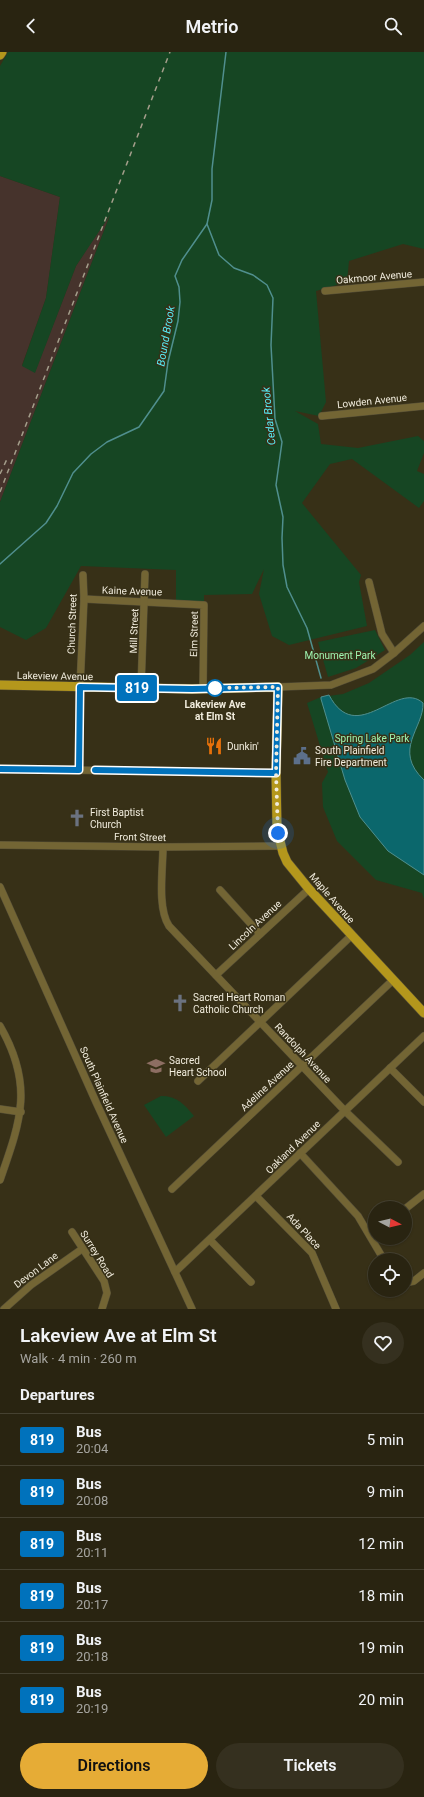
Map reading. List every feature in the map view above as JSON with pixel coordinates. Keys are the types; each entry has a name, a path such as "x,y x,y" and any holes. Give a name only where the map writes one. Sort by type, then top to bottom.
{"main road":[{"name":"Lakeview Avenue","path":"0,686 203,689 278,687"},
{"name":"Maple Avenue","path":"278,687 276,773 277,829 280,846 288,862 309,889 424,1013"}],"street":[{"name":"Oakmoor Avenue","path":"325,291 424,282"},
{"name":"Lowden Avenue","path":"322,416 424,406"},
{"name":"Mill Street","path":"141,688 145,574"},
{"name":"Church Street","path":"79,770 80,687 84,599 82,575"},
{"path":"369,582 382,634 394,653"},
{"name":"Kaine Avenue","path":"84,599 179,603"},
{"name":"Elm Street","path":"179,603 204,605 203,689"},
{"path":"278,687 331,685 373,669 394,653 424,626"},
{"path":"0,769 276,773"},
{"name":"Front Street","path":"0,845 163,847 280,846"},
{"name":"Randolph Avenue","path":"163,847 163,906 165,920 345,1111 398,1162"},
{"name":"South Plainfield Avenue","path":"0,887 92,1095 192,1309"},
{"name":"Lincoln Avenue","path":"216,975 309,889"},
{"path":"220,890 260,934"},
{"path":"198,1080 351,936"},
{"name":"Adeline Avenue","path":"172,1189 393,980"},
{"path":"0,1026 12,1049 19,1068 22,1088 21,1112 16,1135 0,1180"},
{"name":"Oakland Avenue","path":"175,1272 424,1036"},
{"path":"390,1068 424,1102"},
{"path":"0,1109 21,1112"},
{"path":"300,1153 350,1206 368,1229"},
{"path":"412,1203 424,1194"},
{"name":"Ada Place","path":"256,1196 312,1253 336,1309"},
{"name":"Surrey Road","path":"72,1232 104,1281 107,1293 102,1309"},
{"path":"210,1240 250,1282"},
{"name":"Devon Lane","path":"4,1309 32,1285 82,1249"},
{"path":"412,1282 424,1274"}],"shaded area":[{"path":"0,176 60,197 46,298 22,365 35,372 76,266 111,212 0,502"}],"green space":[{"path":"8,52 424,52 424,249 403,244 349,261 347,282 316,291 326,402 319,416 295,411 318,424 321,444 358,448 418,436 424,441 424,453 417,471 424,474 424,501 419,508 352,459 330,464 302,503 361,575 359,582 367,626 289,645 272,636 259,594 264,569 252,594 204,595 204,603 176,602 176,570 81,566 46,628 26,640 0,627 0,502 110,215 76,266 35,373 22,366 46,298 60,197 0,176 0,66"},
{"name":"Monument Park","path":"375,630 385,650 356,668 328,677 318,642"},
{"name":"Spring Lake Park","path":"424,642 424,899 422,893 376,880 337,841 323,807 322,783 328,772 307,703 321,697 343,694 369,683 410,655"},
{"path":"161,1096 176,1099 194,1116 166,1137 144,1105"}],"water":[{"path":"329,695 340,710 352,715 364,714 377,710 401,699 413,698 423,703 422,712 412,740 410,759 415,769 424,780 424,875 388,851 360,817 345,780 321,699 321,697"}],"waterway":[{"name":"Bound Brook","path":"0,564 46,523 57,506 73,473 91,454 107,442 139,427 164,391 168,362 178,321 180,302 179,287 175,276 182,260 207,224 212,200 212,169 226,52"},
{"name":"Cedar Brook","path":"207,224 219,255 234,268 253,275 267,285 273,298 271,345 275,419 282,442 276,485 283,517 283,565 287,587 307,628 321,678"}],"railway":[{"path":"0,492 170,52"},
{"path":"0,474 8,457"}],"bus line":[{"name":"819","path":"0,769 79,770 80,687 192,689 278,687 276,773 95,770"}],"place":[{"name":"Lakeview Ave at Elm St","path":"215,688"},
{"name":"Dunkin'","path":"214,746"},
{"name":"South Plainfield Fire Department","path":"302,756"},
{"name":"First Baptist Church","path":"77,818"},
{"name":"Sacred Heart Roman Catholic Church","path":"180,1003"},
{"name":"Sacred Heart School","path":"156,1066"}],"route":[{"path":"215,688 278,687 276,773 278,833"}]}
